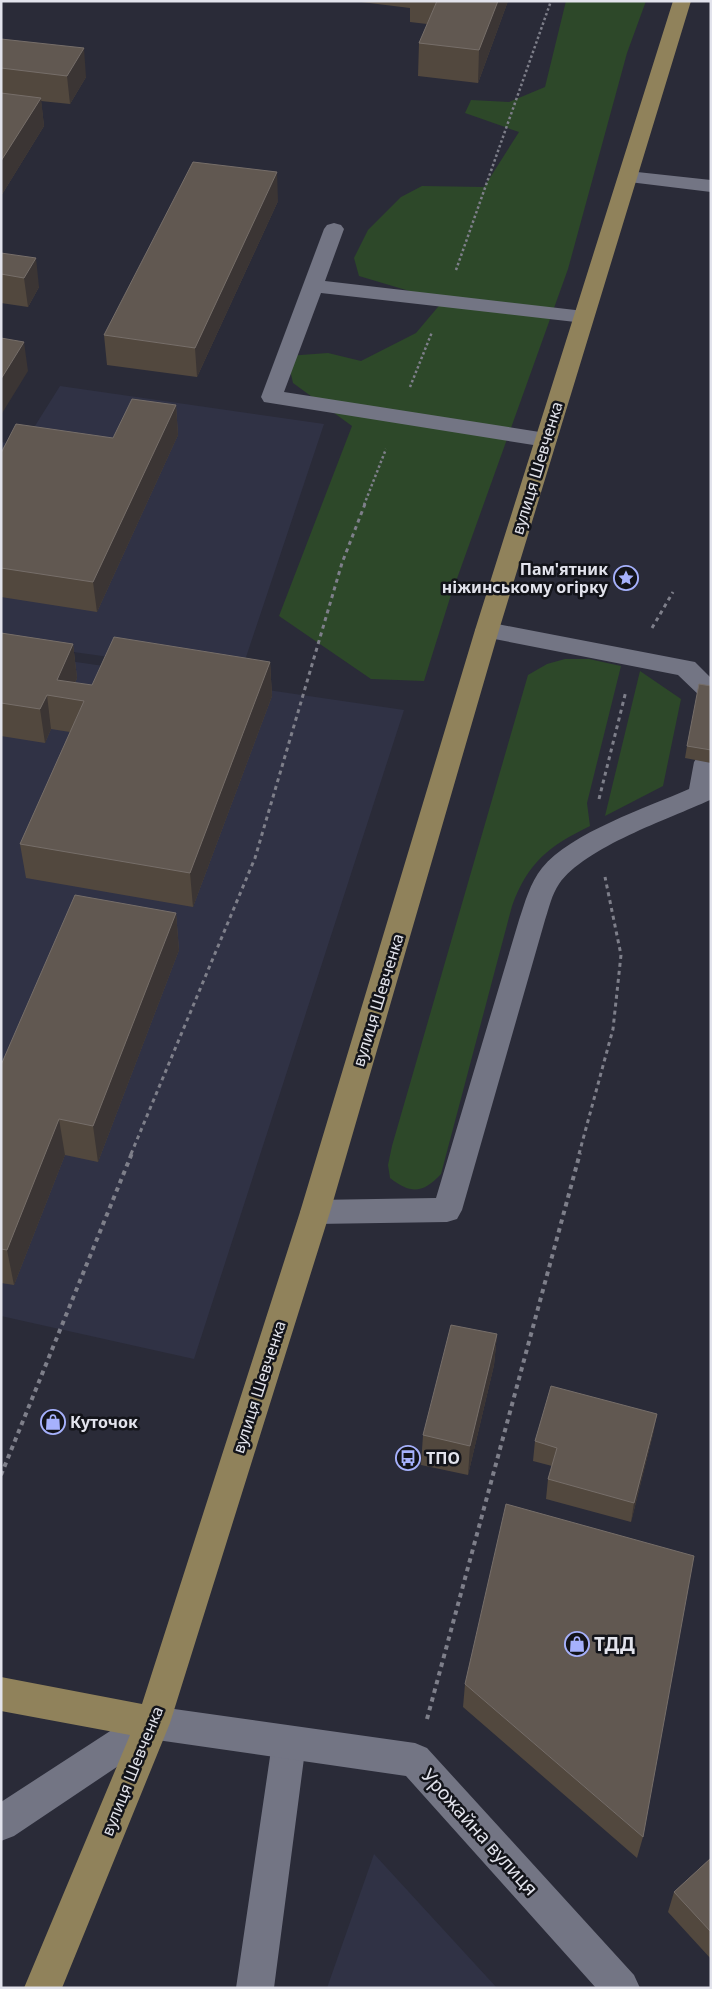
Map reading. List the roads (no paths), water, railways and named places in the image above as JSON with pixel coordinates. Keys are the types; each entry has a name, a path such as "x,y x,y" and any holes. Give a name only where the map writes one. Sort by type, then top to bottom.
{"main road":[{"name":"вулиця Шевченка","path":"43,1988 154,1723 314,1212 487,630 682,1"},
{"path":"1,1694 154,1723"}],"street":[{"path":"628,177 711,186"},
{"path":"334,229 272,397 546,440"},
{"path":"313,286 584,316"},
{"path":"487,630 686,668 711,692"},
{"path":"314,1212 447,1210 532,920 544,886 555,871 598,842 701,794 707,762"},
{"path":"1,1823 154,1723"},
{"name":"Урожайна вулиця","path":"154,1723 415,1760 621,1988"},
{"path":"255,1988 289,1743"}],"place":[{"name":"Пам'ятник ніжинському огірку","path":"626,578"},
{"name":"Куточок","path":"53,1422"},
{"name":"ТПО","path":"408,1458"},
{"name":"ТДД","path":"577,1644"}]}
